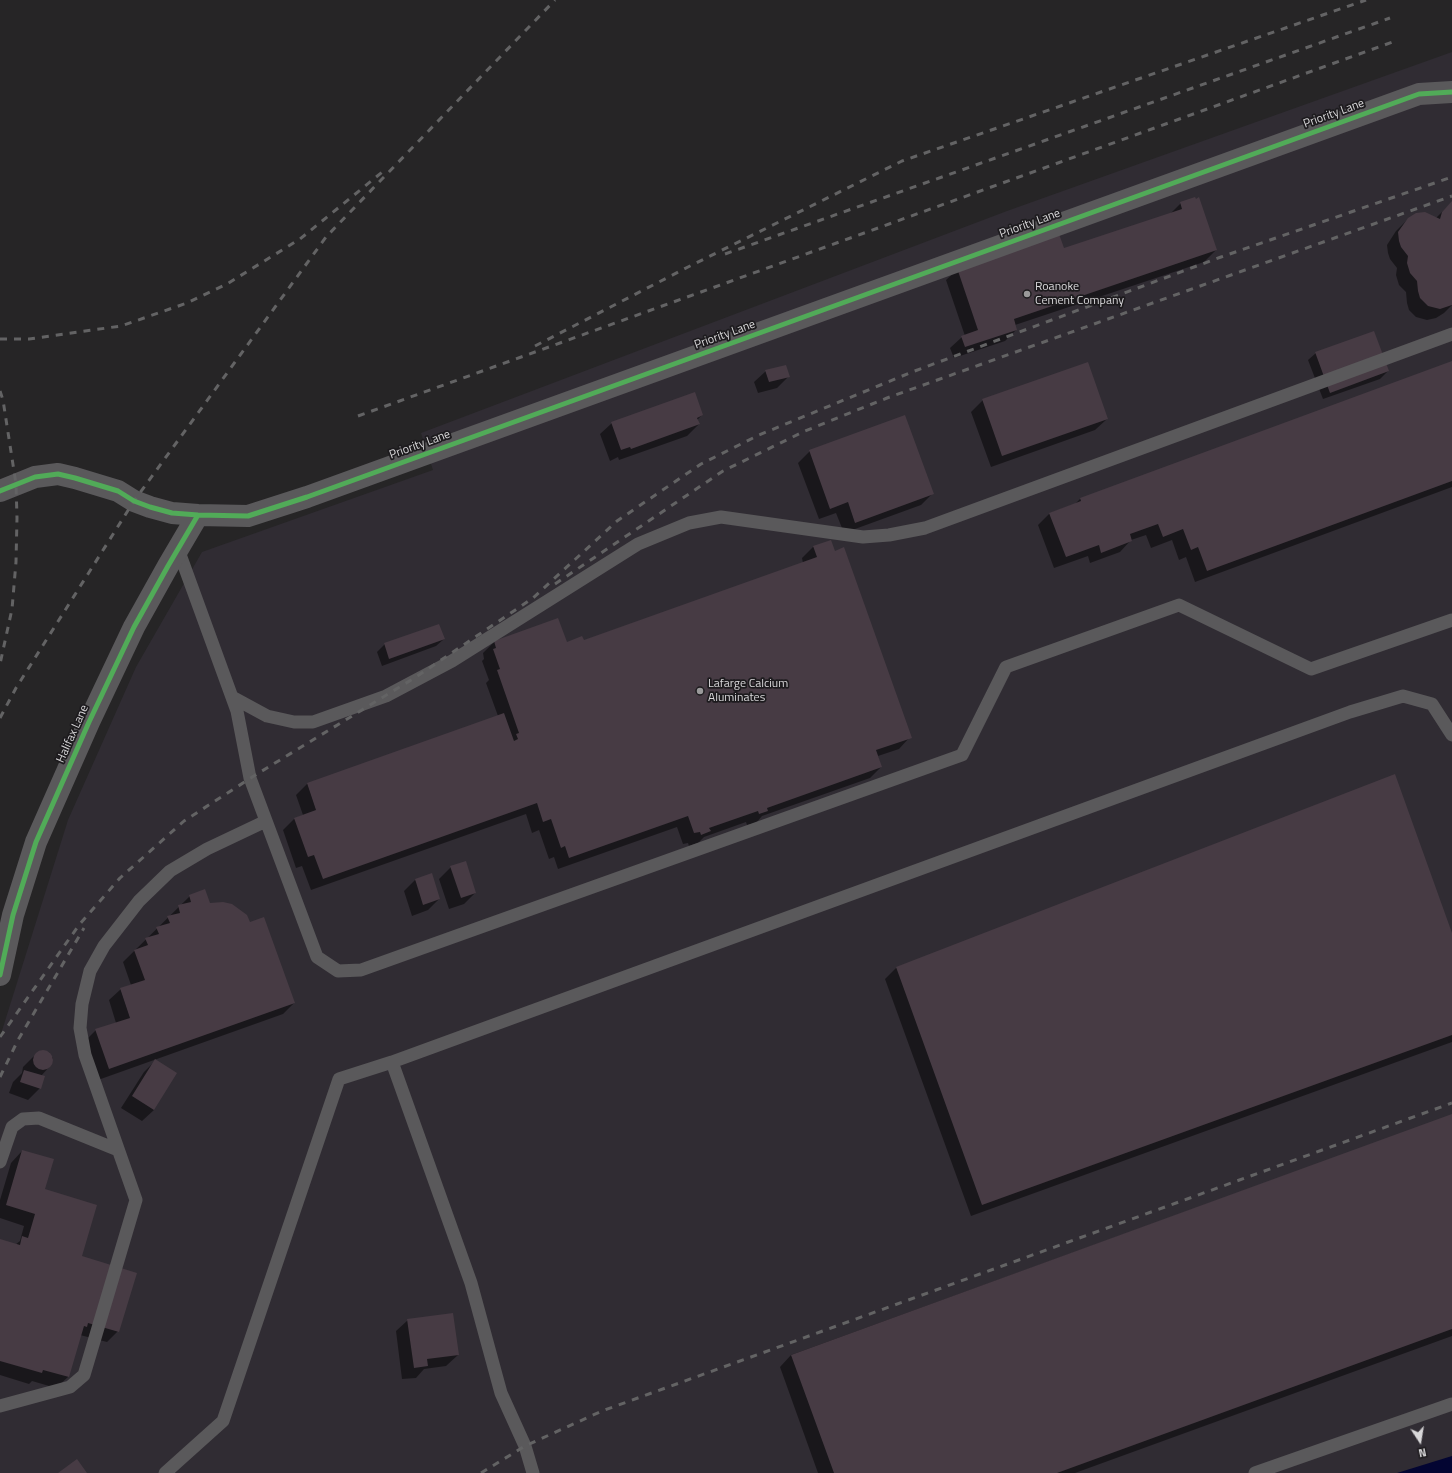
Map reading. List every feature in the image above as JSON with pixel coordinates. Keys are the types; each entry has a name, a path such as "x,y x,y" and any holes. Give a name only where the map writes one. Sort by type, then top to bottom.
{"street":[{"name":"Priority Lane","path":"0,491 35,477 58,474 118,491 134,501 172,513 248,516 307,497 1419,94 1452,92"},
{"name":"Halifax Lane","path":"0,975 13,915 36,842 89,722 125,647 178,548 198,515"}],"lane":[{"path":"232,697 268,716 294,722 313,722 386,696 452,661 638,544 689,523 721,517 863,537 925,528 1452,334"},
{"path":"178,548 237,711 250,778 266,822 317,956 338,971 361,970 962,755 1006,667 1179,605 1311,669 1452,620"},
{"path":"165,1473 224,1421 339,1079 392,1062 1350,712 1403,696 1432,704 1452,735"},
{"path":"0,1406 70,1387 84,1375 136,1200 85,1055 80,1028 82,1004 90,971 104,946 135,907 170,871 207,849 266,822"},
{"path":"392,1062 471,1282 501,1393 525,1446 533,1473"},
{"path":"0,1162 12,1127 23,1119 39,1118 118,1150"},
{"path":"1255,1473 1452,1404"}],"shaded area":[{"path":"1452,52 1452,1473 0,1473 0,1037 68,820 136,667 202,552 433,470 421,433 1007,211"},
{"path":"1452,1456 1452,1473 1397,1473"}],"building":[{"name":"Roanoke Cement Company","path":"1195,197 1196,199 1199,197 1217,250 1014,319 1017,330 965,347 961,336 978,330 957,268 1059,234 1064,248 1182,209 1180,202"},
{"path":"1452,201 1452,305 1440,309 1428,306 1420,298 1417,281 1410,273 1407,263 1408,256 1401,247 1398,232 1408,218 1416,213 1425,212 1440,219 1442,212"},
{"path":"1374,331 1389,371 1330,393 1315,352"},
{"path":"1452,361 1452,481 1207,571 1198,547 1191,550 1183,529 1163,537 1158,524 1130,534 1132,541 1101,553 1099,545 1066,557 1049,513 1081,501 1080,498"},
{"path":"1088,362 1108,419 1002,456 982,399"},
{"path":"786,365 790,377 769,382 765,370"},
{"path":"695,392 703,415 697,418 700,424 631,449 630,447 621,450 611,422"},
{"path":"905,415 934,494 855,523 848,502 830,509 809,450"},
{"name":"Lafarge Calcium Aluminates","path":"831,540 835,551 844,547 912,738 876,750 882,767 767,808 768,811 759,814 758,811 709,828 711,831 701,835 700,832 694,833 688,816 569,858 565,846 561,848 551,819 543,822 537,803 323,879 314,855 308,857 294,818 316,810 307,783 504,713 514,741 518,739 516,734 519,733 497,670 500,669 493,649 496,648 494,641 558,618 567,642 582,636 584,640 817,557 813,546"},
{"path":"439,624 445,639 389,659 384,643"},
{"path":"1395,774 1452,933 1452,1035 982,1205 896,967"},
{"path":"466,861 476,893 461,898 450,866"},
{"path":"432,873 440,899 423,905 415,879"},
{"path":"205,889 210,903 223,902 232,904 247,915 250,922 264,917 295,1003 109,1069 95,1029 130,1018 120,988 145,980 134,950 148,945 145,938 159,934 156,927 170,923 167,916 180,913 178,905 191,902 189,895"},
{"path":"39,1050 47,1050 53,1056 53,1064 47,1070 39,1070 33,1064 33,1056"},
{"path":"155,1059 177,1073 154,1110 132,1096"},
{"path":"24,1070 45,1076 41,1089 20,1082"},
{"path":"1452,1114 1452,1329 1057,1473 834,1473 791,1355"},
{"path":"22,1150 54,1159 45,1189 97,1205 82,1256 137,1273 119,1332 88,1323 87,1327 84,1326 69,1377 43,1370 42,1373 0,1361 0,1239 20,1245 22,1236 28,1238 35,1214 6,1205"},
{"path":"453,1313 459,1355 427,1359 428,1366 414,1368 407,1319"},
{"path":"77,1459 87,1473 58,1473"}],"railway":[{"path":"0,718 16,688 134,501 326,237 555,0"},
{"path":"535,346 688,267 902,161 1366,0"},
{"path":"725,254 1390,18"},
{"path":"358,416 1398,40"},
{"path":"0,339 29,339 121,326 187,303 227,284 300,239 386,169"},
{"path":"0,1037 79,925 120,878 184,821 257,774 416,677 533,598 617,521 701,464 759,435 912,372 1221,257 1452,177"},
{"path":"555,584 723,471 805,431 887,398 1452,196"},
{"path":"0,391 3,400 16,484 17,518 16,562 12,609 0,664"},
{"path":"0,1077 18,1040 84,928"},
{"path":"481,1473 525,1446 602,1411 1452,1103"}],"cycle path":[{"path":"0,491 35,477 58,474 118,491 134,501 172,513 248,516 307,497 1419,94 1452,92"},
{"path":"0,975 13,915 36,842 89,722 134,627 198,515"}],"place":[{"name":"Roanoke Cement Company","path":"1027,294"},
{"name":"Lafarge Calcium Aluminates","path":"700,691"}]}
